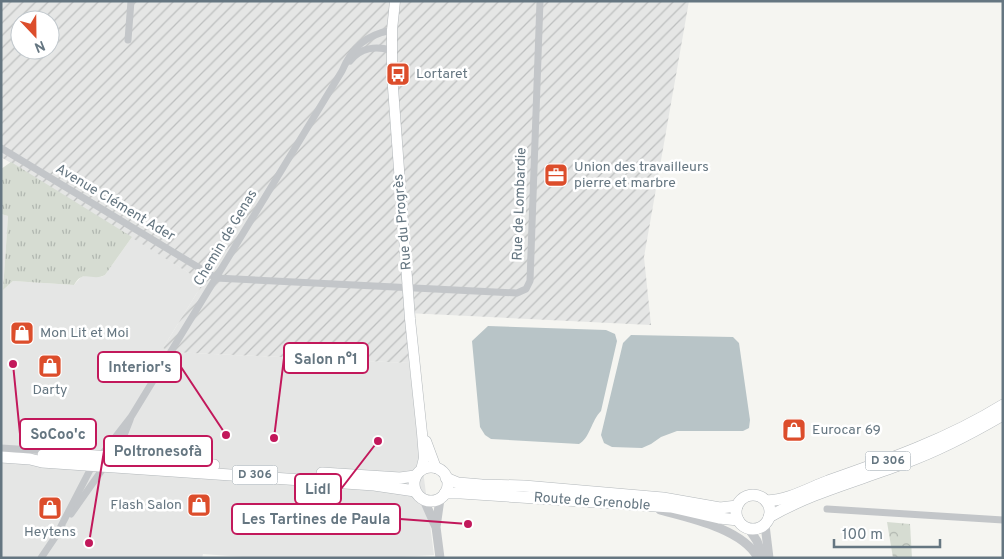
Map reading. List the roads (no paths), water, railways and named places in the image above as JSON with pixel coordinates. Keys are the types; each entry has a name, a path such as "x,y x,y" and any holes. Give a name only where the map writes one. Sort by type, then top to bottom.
{"main road":[{"name":"Rue du Progrès","path":"394,5 391,50 410,319 424,458 418,473"},
{"name":"D 306","path":"766,501 795,496 820,484 910,452 956,431 1003,404"},
{"name":"D 306","path":"767,521 823,492 925,455 954,442 1003,415"},
{"name":"Rue du Progrès","path":"422,433 436,468"},
{"name":"D 306","path":"1,453 70,454 103,461 365,484 415,491"},
{"name":"D 306","path":"1,457 30,459 42,462 103,461 400,478 418,473"},
{"path":"431,467 436,468 440,470 448,483 442,496 435,501 424,500 415,491 414,486 418,473 431,467"},
{"name":"Route de Grenoble","path":"446,478 458,483 662,498 720,508 737,506"},
{"name":"Route de Grenoble","path":"442,496 461,493 671,507 719,518 738,520"},
{"path":"758,496 766,501 770,512 767,521 758,529 749,529 741,524 736,516 737,506 744,498 758,496"}],"street":[{"path":"128,40 131,1"},
{"name":"Rue de Lombardie","path":"216,278 517,293 526,289 530,281 540,1"},
{"name":"Chemin de Genas","path":"342,71 346,59 360,43 373,35 392,30"},
{"name":"Chemin de Genas","path":"42,558 131,417 342,71 360,51 376,47 391,50"},
{"name":"Avenue Clément Ader","path":"1,148 216,278"},
{"name":"Chemin de Genas","path":"59,530 103,461 121,443 131,417"},
{"path":"1,448 42,450 70,454"},
{"path":"1,462 34,464 42,462"},
{"path":"436,527 442,496"},
{"path":"424,500 436,527 440,558"},
{"path":"650,507 731,533 747,544 758,558"},
{"path":"827,509 1003,520"},
{"path":"767,521 768,558"},
{"path":"749,529 757,541 763,558"}],"place":[{"name":"Lortaret","path":"398,74"},
{"name":"Union des travailleurs pierre et marbre","path":"556,175"},
{"name":"Mon Lit et Moi","path":"22,333"},
{"name":"SoCoo'c","path":"13,364"},
{"name":"Darty","path":"50,366"},
{"name":"Eurocar 69","path":"794,430"},
{"name":"Interior's","path":"226,435"},
{"name":"Salon n°1","path":"274,438"},
{"name":"Lidl","path":"378,441"},
{"name":"Flash Salon","path":"199,505"},
{"name":"Heytens","path":"50,508"},
{"name":"Les Tartines de Paula","path":"468,524"},
{"name":"Poltronesofà","path":"89,543"}]}
